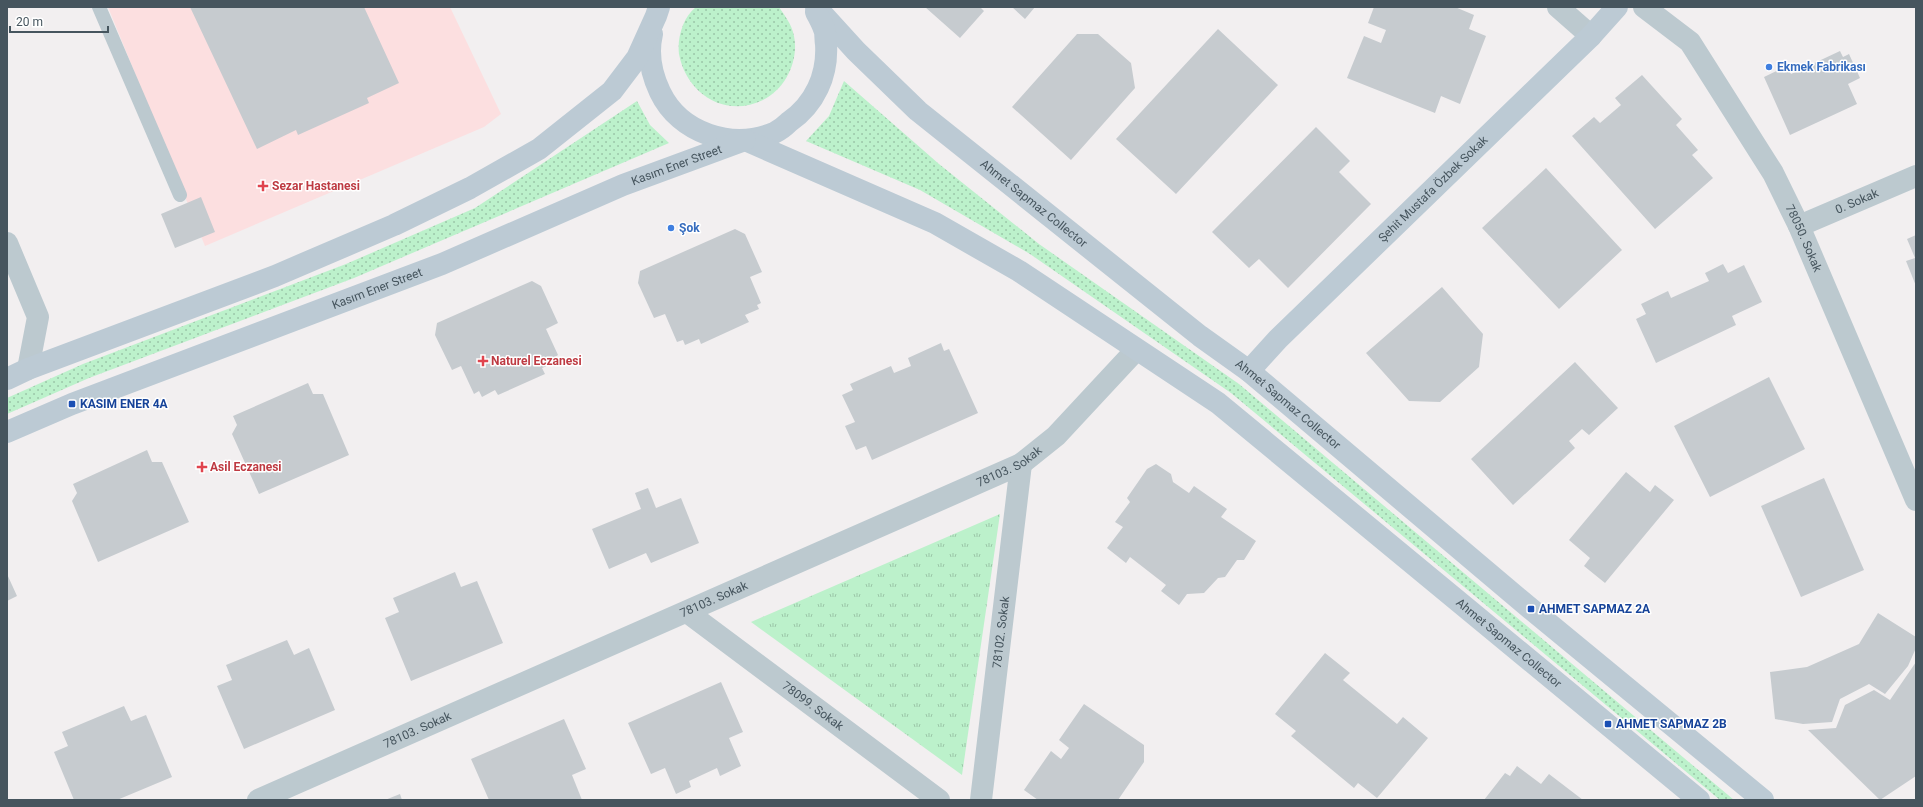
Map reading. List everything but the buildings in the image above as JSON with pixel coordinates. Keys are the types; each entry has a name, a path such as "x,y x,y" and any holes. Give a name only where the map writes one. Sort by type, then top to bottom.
{"main road":[{"path":"659,10 649,46 652,76 665,103 687,125 715,138 745,140 775,132 800,115 818,90 827,60 824,30 815,7"},
{"name":"Ahmet Sapmaz Collector","path":"815,7 856,51 918,111 1200,336 1249,371 1531,609 1763,800"},
{"name":"Şehit Mustafa Özbek Sokak","path":"1249,371 1278,339 1591,36 1617,7"},
{"path":"7,379 28,369 275,276 394,226 470,188 539,149 612,91 637,58 659,10"},
{"name":"Ahmet Sapmaz Collector","path":"745,140 935,223 1018,271 1218,403 1699,800"},
{"name":"Kasım Ener Street","path":"7,432 79,401 442,264 623,185 745,140"}],"street":[{"path":"1558,7 1591,36"},
{"name":"78050. Sokak","path":"1644,7 1690,42 1772,173 1799,226 1916,500"},
{"name":"0. Sokak","path":"1799,226 1916,176"},
{"path":"7,243 38,317 28,369"},
{"name":"78103. Sokak","path":"258,800 1020,464 1056,436 1136,350"},
{"name":"78102. Sokak","path":"980,800 1020,464"},
{"name":"78099. Sokak","path":"687,612 939,800"}],"lane":[{"path":"99,7 180,195"}],"shaded area":[{"name":"Sezar Hastanesi","path":"108,7 450,7 501,114 484,127 205,246"}],"green space":[{"path":"696,7 779,7 792,28 795,45 789,73 778,89 763,100 749,105 735,106 722,104 709,99 699,91 683,68 679,54 679,41 684,22 691,11"},
{"path":"844,81 939,164 1039,244 1239,384 1734,800 1720,800 1231,393 1030,254 920,190 806,141 829,116"},
{"path":"637,101 650,125 669,143 354,278 89,378 7,414 7,398 83,364 346,264 475,208"},
{"path":"1000,514 962,775 751,622"}],"place":[{"name":"Ekmek Fabrikası","path":"1769,67"},
{"name":"Sezar Hastanesi","path":"263,186"},
{"name":"Şok","path":"671,228"},
{"name":"Naturel Eczanesi","path":"483,361"},
{"name":"KASIM ENER 4A","path":"72,404"},
{"name":"Asil Eczanesi","path":"202,467"},
{"name":"AHMET SAPMAZ 2A","path":"1531,609"},
{"name":"AHMET SAPMAZ 2B","path":"1608,724"}]}
